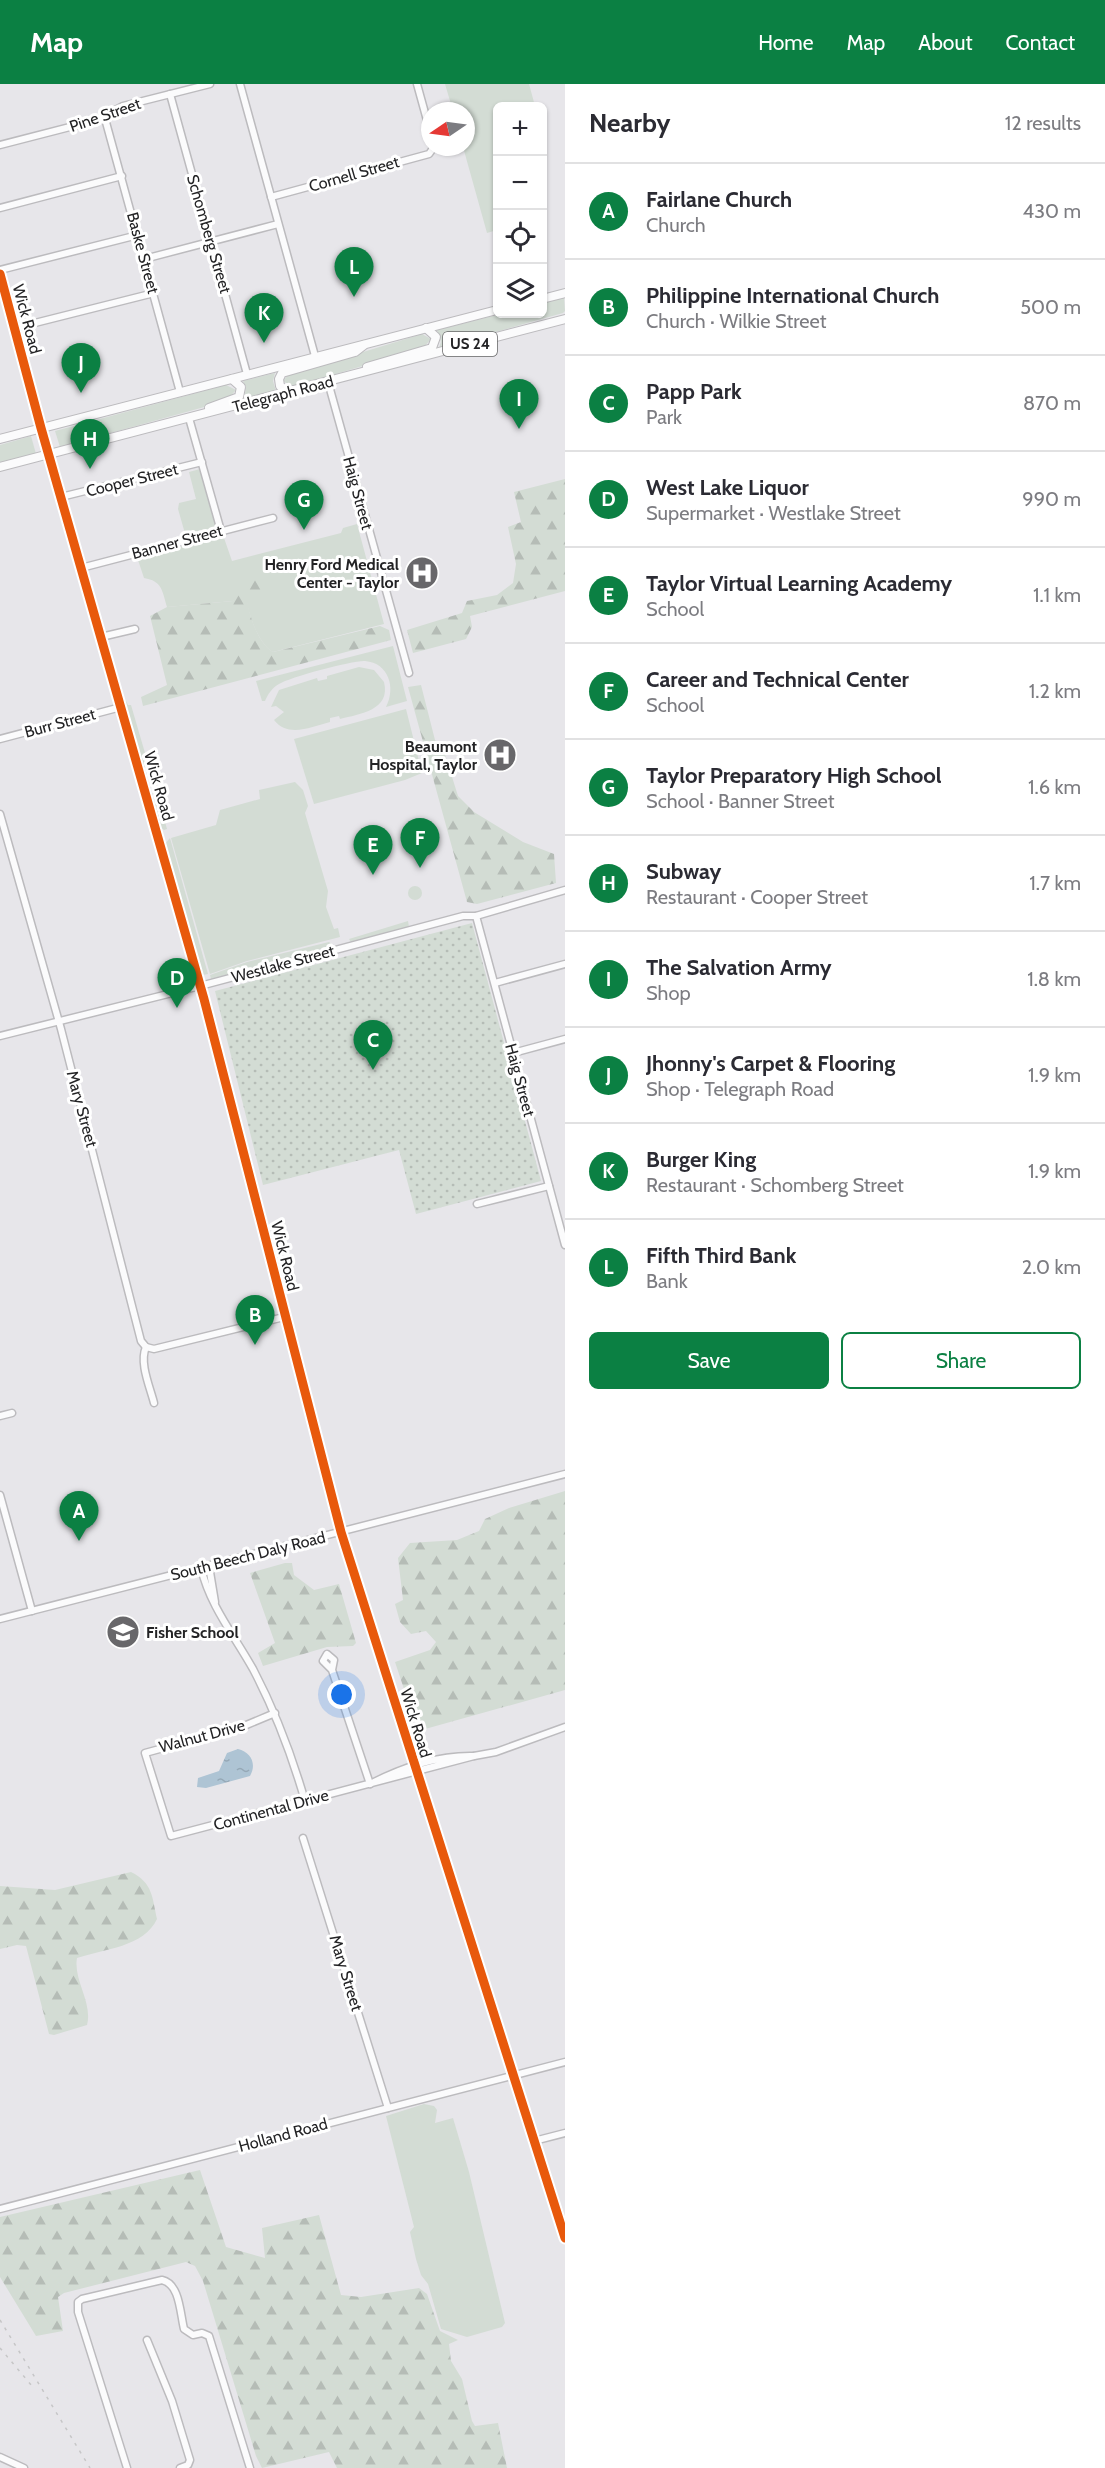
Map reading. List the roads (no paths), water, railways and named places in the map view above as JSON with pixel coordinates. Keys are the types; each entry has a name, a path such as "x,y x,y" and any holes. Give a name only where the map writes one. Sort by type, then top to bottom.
{"main road":[{"path":"547,298 565,293"},
{"name":"Telegraph Road","path":"1,439 493,311"},
{"path":"496,338 515,328 565,314"},
{"name":"Telegraph Road","path":"0,467 565,319"},
{"path":"338,379 368,366 432,348 436,337 426,328"},
{"path":"289,393 280,386 279,379 282,373 355,352 366,343"},
{"path":"162,425 174,417 236,400 242,390 232,378"}],"street":[{"name":"Pine Street","path":"0,145 97,120 118,108 210,84"},
{"path":"240,84 315,356"},
{"path":"417,84 422,102"},
{"name":"Schomberg Street","path":"170,94 247,374"},
{"name":"Baske Street","path":"104,115 180,392"},
{"name":"Cornell Street","path":"271,197 421,155"},
{"path":"0,208 122,176"},
{"path":"144,260 278,224"},
{"path":"0,272 138,235"},
{"name":"Wick Road","path":"0,272 2,288 41,428 200,986 341,1532 565,2238"},
{"path":"15,328 153,293"},
{"name":"Haig Street","path":"328,382 409,673"},
{"path":"189,418 221,531"},
{"name":"Cooper Street","path":"61,497 202,462"},
{"name":"Banner Street","path":"81,568 273,518"},
{"path":"101,638 135,629"},
{"name":"Burr Street","path":"0,739 121,707"},
{"name":"Mary Street","path":"0,814 58,1022 141,1341 146,1347 143,1354 154,1403"},
{"name":"Westlake Street","path":"0,1036 200,986 458,917 476,916 565,890"},
{"name":"Haig Street","path":"476,916 565,1245"},
{"path":"495,983 565,964"},
{"path":"513,1053 565,1039"},
{"path":"477,1204 549,1186"},
{"path":"146,1347 154,1349 284,1317"},
{"path":"0,1416 12,1413"},
{"name":"South Beech Daly Road","path":"0,1619 565,1474"},
{"path":"0,1495 32,1611"},
{"path":"209,1566 215,1606"},
{"path":"201,1568 207,1590 215,1606 252,1668 274,1713 305,1801"},
{"path":"332,1670 370,1784"},
{"name":"Walnut Drive","path":"171,1836 145,1753 244,1726 274,1713"},
{"name":"Continental Drive","path":"171,1836 415,1770 506,1749 565,1727"},
{"name":"Mary Street","path":"303,1838 388,2108"},
{"name":"Holland Road","path":"0,2209 565,2061"},
{"path":"534,2141 565,2133"},
{"path":"557,2212 565,2210"},
{"path":"127,2468 78,2312 78,2302 82,2298 162,2280 169,2281 175,2288 184,2329 193,2335 202,2333 210,2336 250,2468"},
{"path":"147,2340 172,2401 190,2460 188,2465 180,2468"},
{"path":"0,2457 24,2468"}],"water":[{"path":"238,1749 252,1759 253,1767 250,1776 206,1788 197,1787 198,1778 219,1771 227,1753"}],"railway":[{"path":"0,2320 90,2468"},
{"path":"0,2348 32,2386"}],"place":[{"name":"Fifth Third Bank","path":"354,297"},
{"name":"Burger King","path":"264,343"},
{"name":"Jhonny's Carpet & Flooring","path":"81,393"},
{"name":"The Salvation Army","path":"519,429"},
{"name":"Subway","path":"90,469"},
{"name":"Taylor Preparatory High School","path":"304,530"},
{"name":"Henry Ford Medical Center - Taylor","path":"422,573"},
{"name":"Beaumont Hospital, Taylor","path":"500,755"},
{"name":"Career and Technical Center","path":"420,868"},
{"name":"Taylor Virtual Learning Academy","path":"373,875"},
{"name":"West Lake Liquor","path":"177,1008"},
{"name":"Papp Park","path":"373,1070"},
{"name":"Philippine International Church","path":"255,1345"},
{"name":"Fairlane Church","path":"79,1541"},
{"name":"Fisher School","path":"123,1632"}]}
